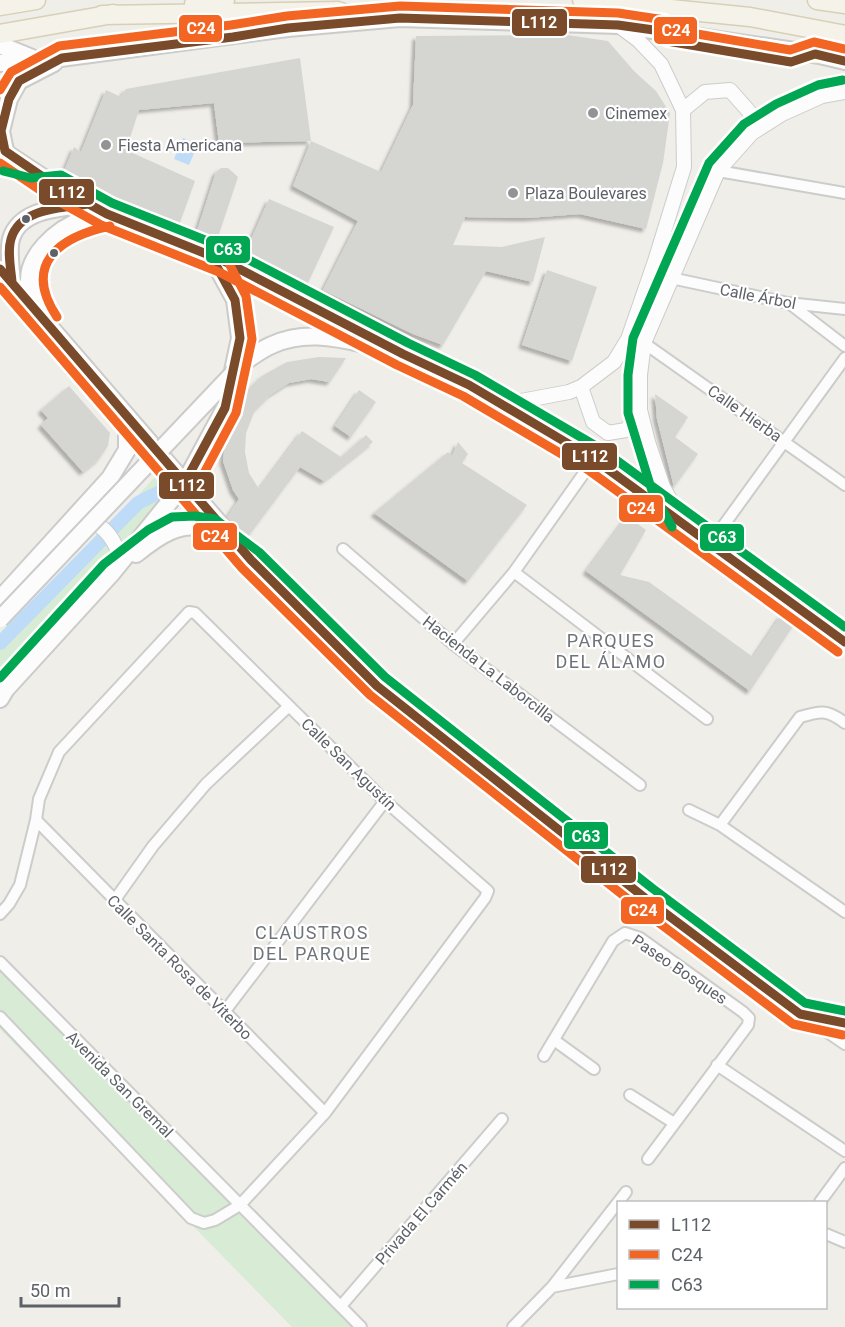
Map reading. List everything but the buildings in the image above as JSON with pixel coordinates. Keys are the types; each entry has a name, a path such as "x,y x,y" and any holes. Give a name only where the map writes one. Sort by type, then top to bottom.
{"main road":[{"path":"3,5 36,0"},
{"path":"0,34 102,15 225,0"},
{"path":"582,0 750,17 845,35"},
{"path":"817,0 845,4"},
{"path":"102,15 338,11 362,20"},
{"path":"0,63 38,61 288,28 362,20 416,18 618,25 815,54 845,61"},
{"path":"0,45 38,61"},
{"path":"815,54 845,52"},
{"path":"62,58 20,81 14,90 9,99 1,131 2,149 56,186 88,204 211,256 403,354 448,374 496,401 594,459 845,642"},
{"path":"12,282 11,240 20,223 38,212 88,204"},
{"path":"39,313 29,286 33,263 45,244 84,219 108,214"},
{"path":"0,699 6,689 112,573 184,483 225,408 240,338 235,300 211,256"},
{"path":"0,268 251,561 376,686 645,898 800,1014 844,1024"},
{"path":"0,619 244,362 273,344 299,338 327,336 364,344"},
{"path":"0,599 110,478 127,450 127,417"},
{"path":"112,573 155,539 174,529 211,530 251,561"}],"street":[{"path":"496,401 521,401 550,397 581,387 614,362 628,339 655,261 684,167 683,110 661,64 638,40 618,25"},
{"path":"683,110 705,92 730,90 753,116 752,133"},
{"path":"686,527 663,487 640,410 639,375 644,343 718,171 752,133 782,114 822,96 845,92"},
{"path":"718,171 845,193"},
{"name":"Calle Árbol","path":"671,278 788,303 845,309"},
{"path":"788,303 845,346"},
{"name":"Calle Hierba","path":"644,343 845,485"},
{"path":"364,344 403,354"},
{"path":"710,544 845,358"},
{"path":"581,387 593,422 608,433 626,430 640,410"},
{"path":"453,644 514,572 594,459"},
{"path":"74,519 87,520 104,529 115,542 119,554 112,573"},
{"name":"Hacienda La Laborcilla","path":"343,549 453,644 640,785"},
{"path":"514,572 707,719"},
{"name":"Calle San Agustín","path":"0,914 20,885 39,799 59,752 189,612 195,613 385,801 488,891 325,1113 240,1205"},
{"path":"114,901 153,846 206,784 289,706"},
{"path":"720,825 800,717 820,711 837,717 845,723"},
{"path":"225,1011 385,801"},
{"path":"689,810 720,825 845,912"},
{"name":"Calle Santa Rosa de Viterbo","path":"36,820 325,1113"},
{"name":"Paseo Bosques","path":"544,1056 613,941 625,933 640,938 743,1012 749,1018 748,1025 648,1159"},
{"name":"Avenida San Gremal","path":"0,963 361,1327"},
{"path":"800,1014 845,1044"},
{"path":"0,1017 191,1218 204,1223 215,1220 240,1205"},
{"path":"554,1040 594,1069"},
{"path":"717,1065 845,1151"},
{"path":"630,1095 674,1123"},
{"name":"Privada El Carmén","path":"340,1306 502,1119"},
{"path":"821,1201 845,1168"},
{"path":"619,1201 626,1192"},
{"path":"513,1327 552,1287 617,1204"},
{"path":"827,1235 845,1242"},
{"path":"552,1287 617,1274"}],"green space":[{"path":"155,477 170,496 96,581 21,654 0,686 0,645"},
{"path":"0,963 361,1327 292,1327 0,1029"}],"water":[{"path":"183,138 198,144 189,165 174,159"}],"waterway":[{"path":"0,643 138,503 160,492"}],"transit line":[{"name":"C24","path":"0,90 11,72 59,46 287,16 400,6 618,13 665,20 674,30 790,50 814,42 845,49"},
{"name":"L112","path":"845,61 815,54 791,62 667,41 661,31 618,25 400,18 288,28 62,58 19,81 9,99 1,131 5,151 56,186 107,214 224,261 403,354 469,385 594,459 845,642"},
{"name":"C63","path":"672,527 652,491 628,413 628,375 633,338 709,163 744,124 776,104 818,85 843,80"},
{"name":"C24","path":"0,163 49,196 101,225 219,272 397,365 463,396 587,469 838,652"},
{"name":"C63","path":"3,171 31,178 61,175 112,203 230,250 408,343 475,375 601,449 845,627"},
{"name":"L112","path":"12,282 10,244 16,229 23,221 43,211 88,204"},
{"name":"C24","path":"57,317 47,298 43,282 45,268 51,256 75,237 110,226"},
{"name":"C24","path":"195,490 236,413 252,339 246,296 222,250"},
{"name":"L112","path":"184,484 225,408 240,338 235,300 211,256"},
{"name":"L112","path":"0,269 251,560 377,686 645,898 800,1014 845,1023"},
{"name":"C24","path":"0,287 242,568 370,695 638,907 793,1024 843,1035"},
{"name":"C63","path":"0,678 104,564 148,530 172,517 195,516 215,519 259,552 385,677 652,888 805,1003 845,1011"}],"place":[{"name":"Cinemex","path":"593,113"},
{"name":"Fiesta Americana","path":"106,145"},
{"name":"Plaza Boulevares","path":"513,193"}],"district":[{"name":"PARQUES DEL ÁLAMO","path":"611,651"},
{"name":"CLAUSTROS DEL PARQUE","path":"312,943"}]}
